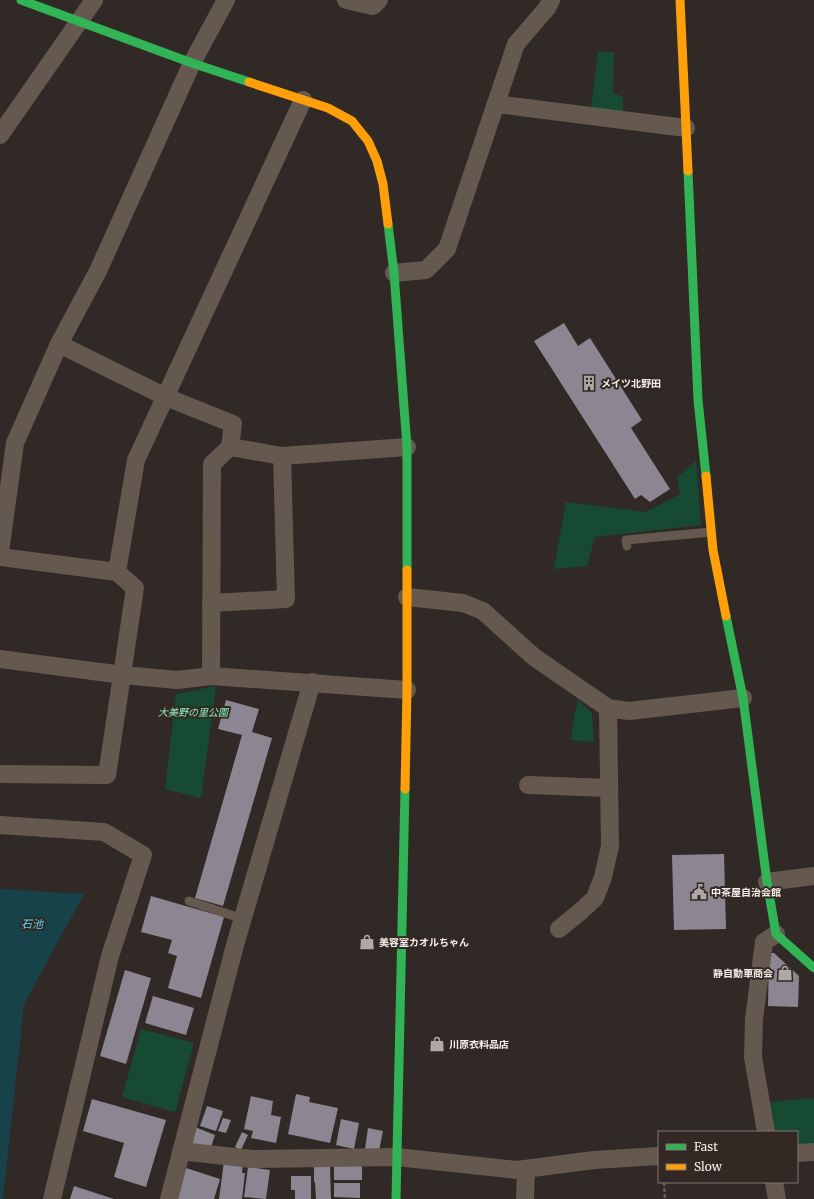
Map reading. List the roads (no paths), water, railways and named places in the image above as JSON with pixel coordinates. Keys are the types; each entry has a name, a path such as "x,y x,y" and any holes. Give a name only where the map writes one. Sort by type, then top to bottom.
{"street":[{"path":"21,0 192,63 328,108 352,121 368,141 377,161 383,184 394,273 408,446 406,690 396,1199"},
{"path":"0,135 94,0"},
{"path":"0,552 15,443 59,344 98,271 192,63 226,0"},
{"path":"346,0 373,6 379,0"},
{"path":"394,273 426,270 447,249 516,44 547,8 551,0"},
{"path":"680,0 698,400 713,550 743,698 767,882 776,934 814,968"},
{"path":"117,572 136,460 303,100"},
{"path":"496,104 686,128"},
{"path":"59,344 166,397 233,424 230,447 212,464 210,676"},
{"path":"230,447 282,456 408,446"},
{"path":"211,603 286,599 282,456"},
{"path":"0,557 117,572 135,588 107,775 0,774"},
{"path":"407,597 463,603 483,611 534,657 608,708 629,711 743,698"},
{"path":"0,659 123,676 177,680 210,676 312,682 406,690"},
{"path":"169,1199 243,919 312,682"},
{"path":"559,929 595,898 603,877 610,846 608,708"},
{"path":"528,785 609,788"},
{"path":"0,825 104,832 143,855 110,956 52,1199"},
{"path":"767,882 814,876"},
{"path":"766,1131 753,1057 754,1019 764,942 776,934"},
{"path":"181,1151 252,1159 397,1157 517,1170 594,1160 658,1156"},
{"path":"798,1153 814,1152"},
{"path":"525,1199 526,1169"},
{"path":"774,1183 777,1199"}],"lane":[{"path":"627,546 626,540 711,532"},
{"path":"189,901 243,919"}],"water":[{"name":"石池","path":"0,889 84,894 24,1004 3,1199 0,1199"}],"place":[{"name":"メイツ北野田","path":"589,383"},
{"name":"中茶屋自治会館","path":"699,892"},
{"name":"美容室カオルちゃん","path":"367,942"},
{"name":"静自動車商会","path":"785,973"},
{"name":"川原衣料品店","path":"437,1044"}],"park label":[{"name":"大美野の里公園","path":"193,712"}]}
